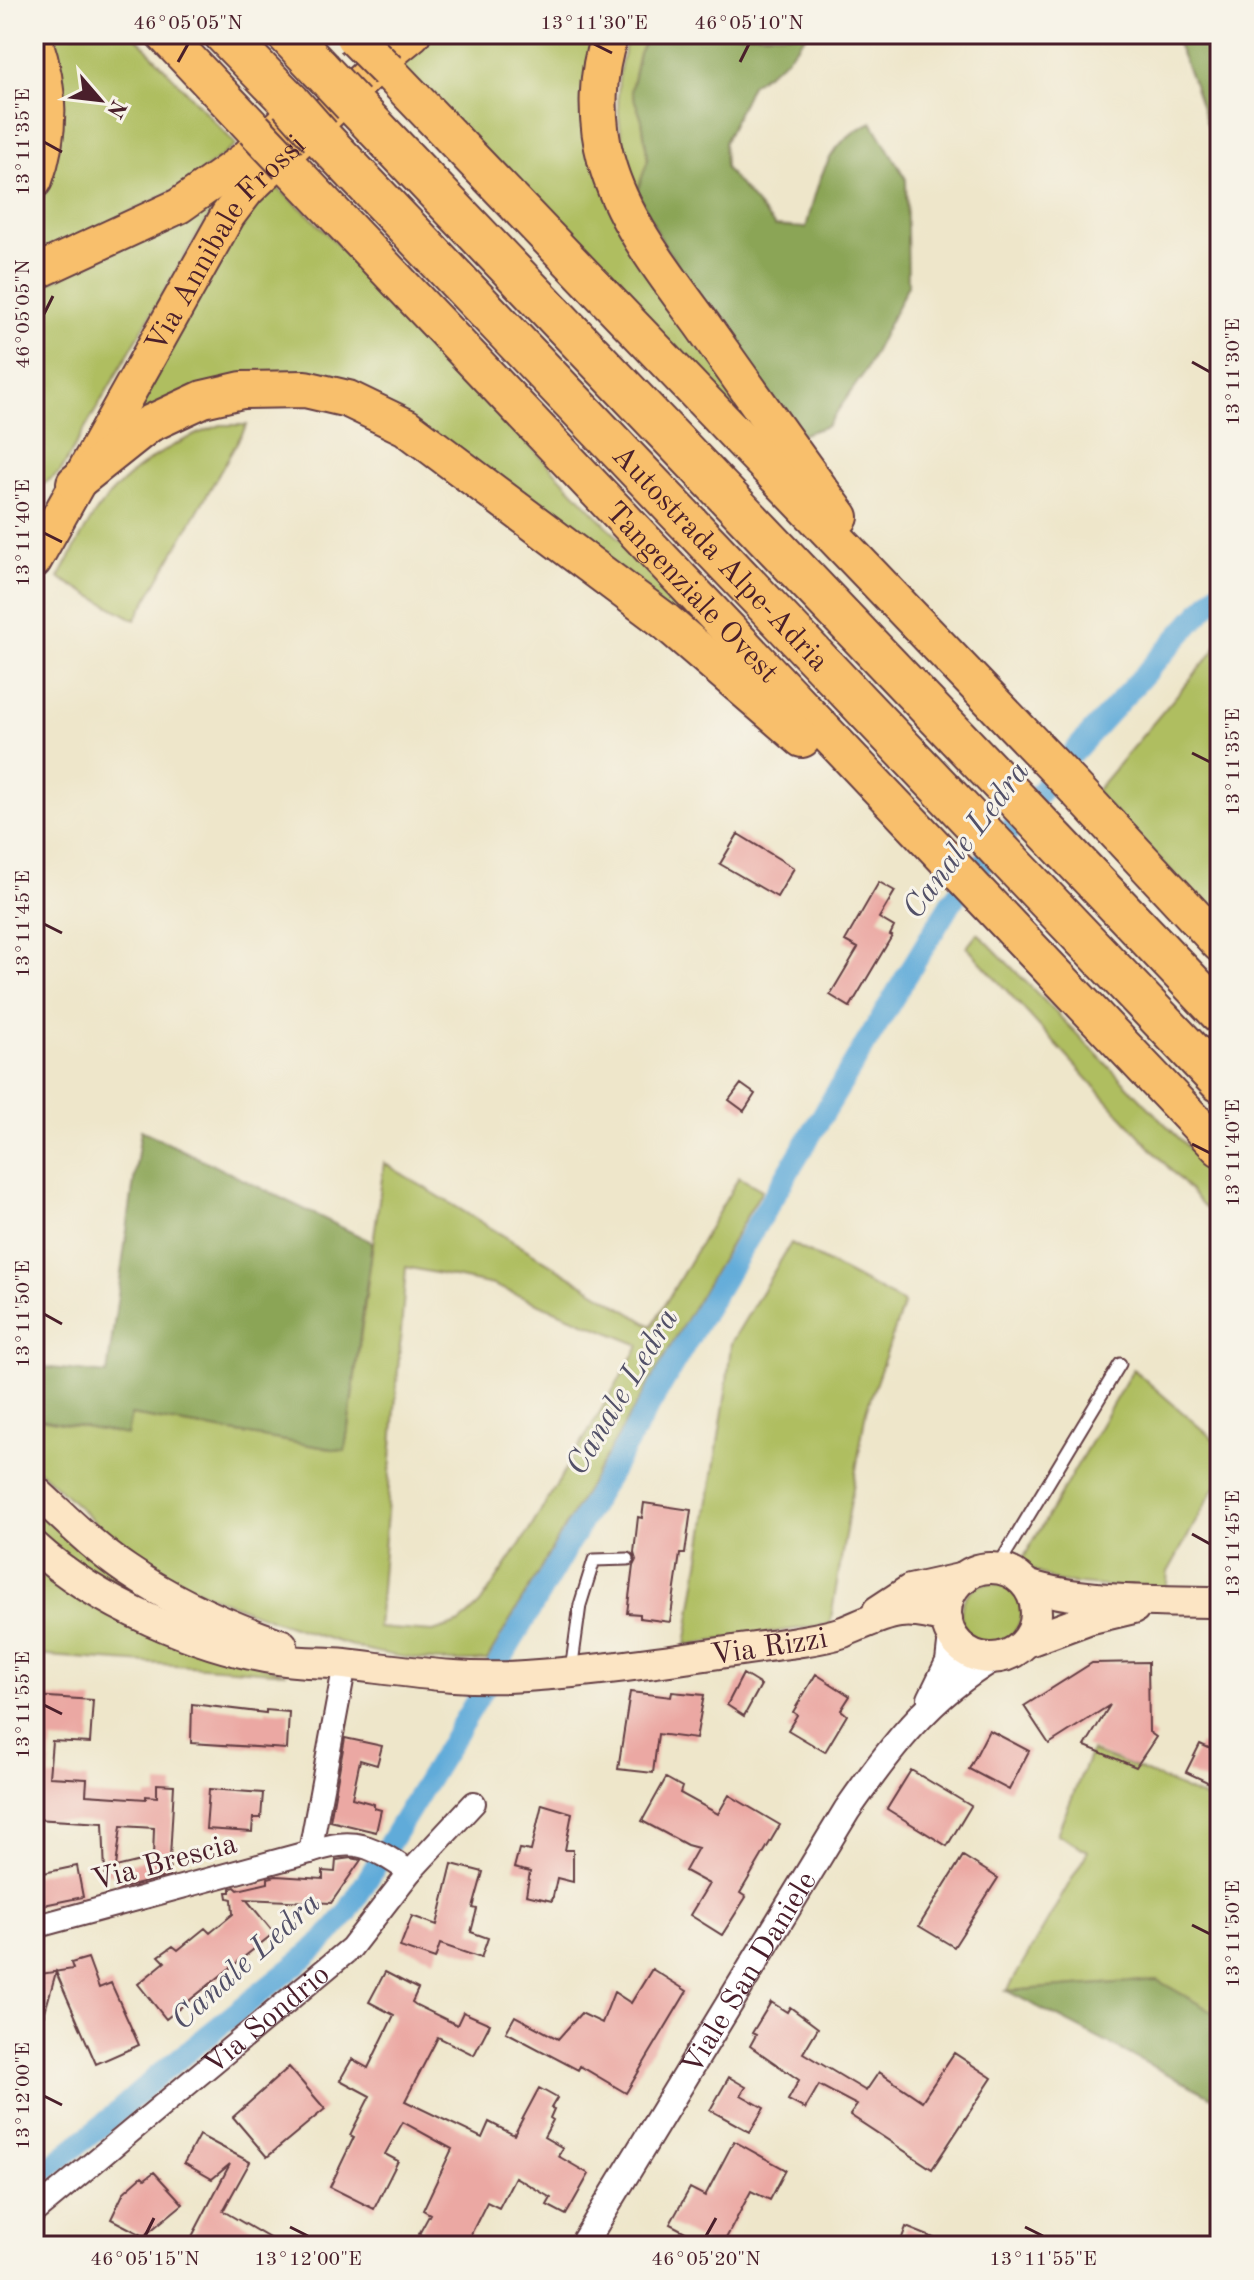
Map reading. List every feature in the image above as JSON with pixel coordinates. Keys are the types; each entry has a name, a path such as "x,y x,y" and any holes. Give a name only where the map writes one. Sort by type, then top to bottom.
{"highway":[{"name":"Tangenziale Ovest","path":"164,34 1220,1148"},
{"name":"Autostrada Alpe-Adria","path":"224,34 1220,1082"},
{"name":"Autostrada Alpe-Adria","path":"287,34 1220,1013"},
{"path":"610,34 600,72 600,113 606,162 626,210 678,291 918,625"},
{"path":"361,35 388,71 1073,786 1220,944"},
{"path":"34,41 42,66 48,113 43,154 34,180"},
{"path":"75,483 149,424 203,399 242,390 305,389 348,399 406,427 665,621 806,742 899,839 948,863"}],"main road":[{"name":"Via Annibale Frossi","path":"34,561 228,215 247,190 413,34"},
{"name":"Via Annibale Frossi","path":"34,273 179,206 215,183 244,160 361,35"},
{"path":"34,513 49,505 75,483"},
{"path":"34,1490 92,1543 174,1599 260,1637 345,1664"},
{"path":"34,1546 86,1585 132,1610 181,1632 236,1650 284,1660 345,1664 421,1675 469,1678 564,1672"},
{"path":"964,1578 977,1570 997,1568"},
{"name":"Viale San Daniele","path":"997,1568 1014,1574 1027,1585 1050,1593 1220,1602"},
{"name":"Viale San Daniele","path":"950,1627 949,1598 964,1578"},
{"name":"Via Rizzi","path":"856,1626 910,1590 964,1578"},
{"path":"1026,1642 1033,1630 1036,1611 1027,1585"},
{"name":"Viale San Daniele","path":"994,1658 1010,1654 1026,1642 1088,1619 1163,1601"},
{"name":"Via Rizzi","path":"564,1672 813,1639 899,1611 930,1613 950,1627"},
{"path":"950,1627 966,1651 994,1658"}],"street":[{"name":"Viale San Daniele","path":"927,1707 949,1662 950,1627"},
{"name":"Viale San Daniele","path":"582,2246 847,1810 895,1743 927,1707 994,1658"},
{"path":"310,1852 345,1664"},
{"name":"Via Sondrio","path":"34,2212 351,1948 407,1869 474,1803"},
{"name":"Via Brescia","path":"34,1927 342,1843 374,1849 407,1869"}],"lane":[{"path":"997,1568 1120,1364"},
{"path":"564,1672 594,1560 628,1559"}],"green space":[{"path":"45,34 133,34 236,145 183,186 34,259 34,219 50,181"},
{"path":"436,34 595,34 593,149 786,465 396,65"},
{"path":"630,34 649,34 639,53 631,90 642,120 648,160 637,192 625,153 618,113 619,73"},
{"path":"649,34 807,34 785,60 751,85 724,143 725,168 775,226 806,228 820,180 834,152 856,130 872,122 906,179 908,285 864,373 827,426 797,436 665,247 637,192 648,160 642,120 631,90 639,53"},
{"path":"1173,34 1220,34 1220,162 1193,82"},
{"path":"274,185 309,215 752,677 349,386 133,419 214,268 252,211"},
{"path":"230,186 198,233 60,472 34,491 34,290 166,227"},
{"path":"221,425 247,425 135,620 59,578 93,516 111,493 139,468 170,447"},
{"path":"1220,640 1220,922 1095,792"},
{"path":"978,933 1220,1180 1220,1224 967,947"},
{"path":"141,1130 372,1242 345,1451 131,1415 127,1435 34,1418 34,1366 107,1374"},
{"path":"384,1163 652,1326 739,1177 762,1190 487,1660 430,1660 352,1646 242,1608 164,1573 119,1543 34,1466 34,1418 126,1434 131,1415 345,1451","holes":["406,1267 493,1285 640,1345 529,1531 480,1604 460,1623 433,1632 378,1628"]},
{"path":"791,1243 904,1303 866,1411 830,1624 686,1645 731,1343"},
{"path":"1133,1369 1220,1445 1220,1478 1168,1572 1166,1592 1058,1582 1020,1564"},
{"path":"34,1507 187,1619 113,1587 67,1559 34,1530"},
{"path":"34,1568 76,1598 131,1626 287,1673 34,1655"},
{"path":"991,1583 1002,1585 1012,1592 1019,1602 1019,1624 1012,1634 1002,1641 991,1643 980,1641 970,1634 963,1624 961,1613 963,1602 970,1592 980,1585"},
{"path":"1091,1751 1220,1805 1220,2016 1157,1980 1007,1991 1088,1851 1057,1834"},
{"path":"1157,1980 1220,2016 1220,2101 1007,1991"}],"building":[{"path":"738,834 794,868 777,897 720,864"},
{"path":"879,882 895,891 879,918 894,927 892,936 850,1007 830,995 858,948 845,941"},
{"path":"741,1084 755,1094 744,1111 729,1100"},
{"path":"644,1503 691,1510 685,1554 680,1554 670,1622 627,1613 636,1560 638,1517 642,1518"},
{"path":"1148,1662 1149,1732 1156,1737 1136,1767 1085,1746 1110,1705 1049,1744 1024,1706 1092,1663"},
{"path":"743,1674 761,1685 744,1716 727,1705"},
{"path":"816,1674 850,1696 841,1710 847,1715 825,1752 788,1730 797,1715 793,1712"},
{"path":"630,1692 671,1697 672,1692 704,1695 696,1739 658,1734 653,1773 618,1769"},
{"path":"34,1696 93,1700 90,1743 52,1741 49,1777 87,1779 86,1795 146,1799 146,1796 157,1797 157,1784 174,1785 169,1876 119,1889 115,1874 105,1874 103,1823 34,1819","holes":["121,1826 154,1828 153,1858 116,1867"]},
{"path":"192,1704 266,1713 266,1710 289,1712 287,1749 191,1743"},
{"path":"989,1730 1029,1751 1009,1790 969,1769"},
{"path":"345,1738 382,1746 377,1765 360,1760 352,1798 374,1804 374,1808 381,1810 376,1832 330,1821"},
{"path":"1200,1744 1220,1753 1220,1788 1186,1772"},
{"path":"911,1770 971,1806 947,1846 887,1809"},
{"path":"666,1778 682,1787 680,1793 718,1814 729,1795 780,1825 740,1893 746,1897 722,1935 690,1915 709,1884 685,1871 698,1848 642,1821"},
{"path":"209,1789 263,1793 261,1818 253,1818 252,1832 206,1829"},
{"path":"542,1804 572,1813 565,1850 573,1850 573,1882 557,1878 552,1901 526,1895 530,1872 514,1868 519,1849 531,1851"},
{"path":"963,1856 998,1878 954,1947 919,1926"},
{"path":"336,1860 361,1860 331,1903 246,1899 274,1933 166,2019 138,1984 165,1962 159,1956 173,1946 178,1950 205,1928 210,1933 233,1914 232,1899 228,1898 227,1892 231,1892 231,1888 238,1890 268,1883 268,1878 276,1876 323,1879 323,1871 335,1872"},
{"path":"452,1864 483,1872 473,1908 477,1909 471,1932 488,1938 481,1958 440,1944 435,1959 400,1947 412,1916 437,1925"},
{"path":"77,1866 83,1897 34,1907 34,1875"},
{"path":"88,1958 99,1988 111,1983 139,2045 96,2064 56,1972 39,2033 34,2032 34,1975 73,1969 71,1963"},
{"path":"652,1969 687,1991 626,2093 580,2066 578,2070 506,2032 515,2016 558,2039 581,2013 602,2023 614,1992 631,2003"},
{"path":"385,1972 418,1989 412,2002 416,2005 457,2025 463,2012 490,2024 474,2055 438,2037 405,2101 482,2138 489,2122 514,2135 539,2088 557,2098 551,2108 554,2109 550,2118 553,2120 544,2137 563,2148 558,2156 589,2174 566,2215 547,2205 551,2198 515,2177 499,2208 487,2202 465,2246 442,2246 419,2234 430,2214 423,2210 452,2149 403,2122 385,2154 398,2161 374,2209 330,2187 354,2137 350,2135 370,2096 340,2080 352,2059 368,2068 394,2015 369,2002"},
{"path":"771,2002 787,2012 790,2007 818,2028 803,2053 866,2091 879,2072 922,2101 954,2053 992,2078 932,2169 850,2115 857,2105 819,2085 805,2109 788,2100 799,2080 750,2046 756,2035 752,2033"},
{"path":"289,2067 325,2109 267,2157 233,2117"},
{"path":"729,2077 746,2087 741,2095 764,2108 750,2132 710,2110"},
{"path":"199,2135 250,2162 223,2211 283,2246 187,2246 230,2164 212,2179 184,2163"},
{"path":"734,2141 786,2170 770,2200 751,2191 722,2246 712,2246 670,2224 690,2188 705,2196"},
{"path":"154,2172 183,2204 144,2236 111,2219 124,2192 142,2176 145,2179"},
{"path":"906,2227 951,2245 951,2246 899,2246"}],"waterway":[{"name":"Canale Ledra","path":"34,2180 305,1957 347,1913 950,904 1061,766 1220,591"}]}
